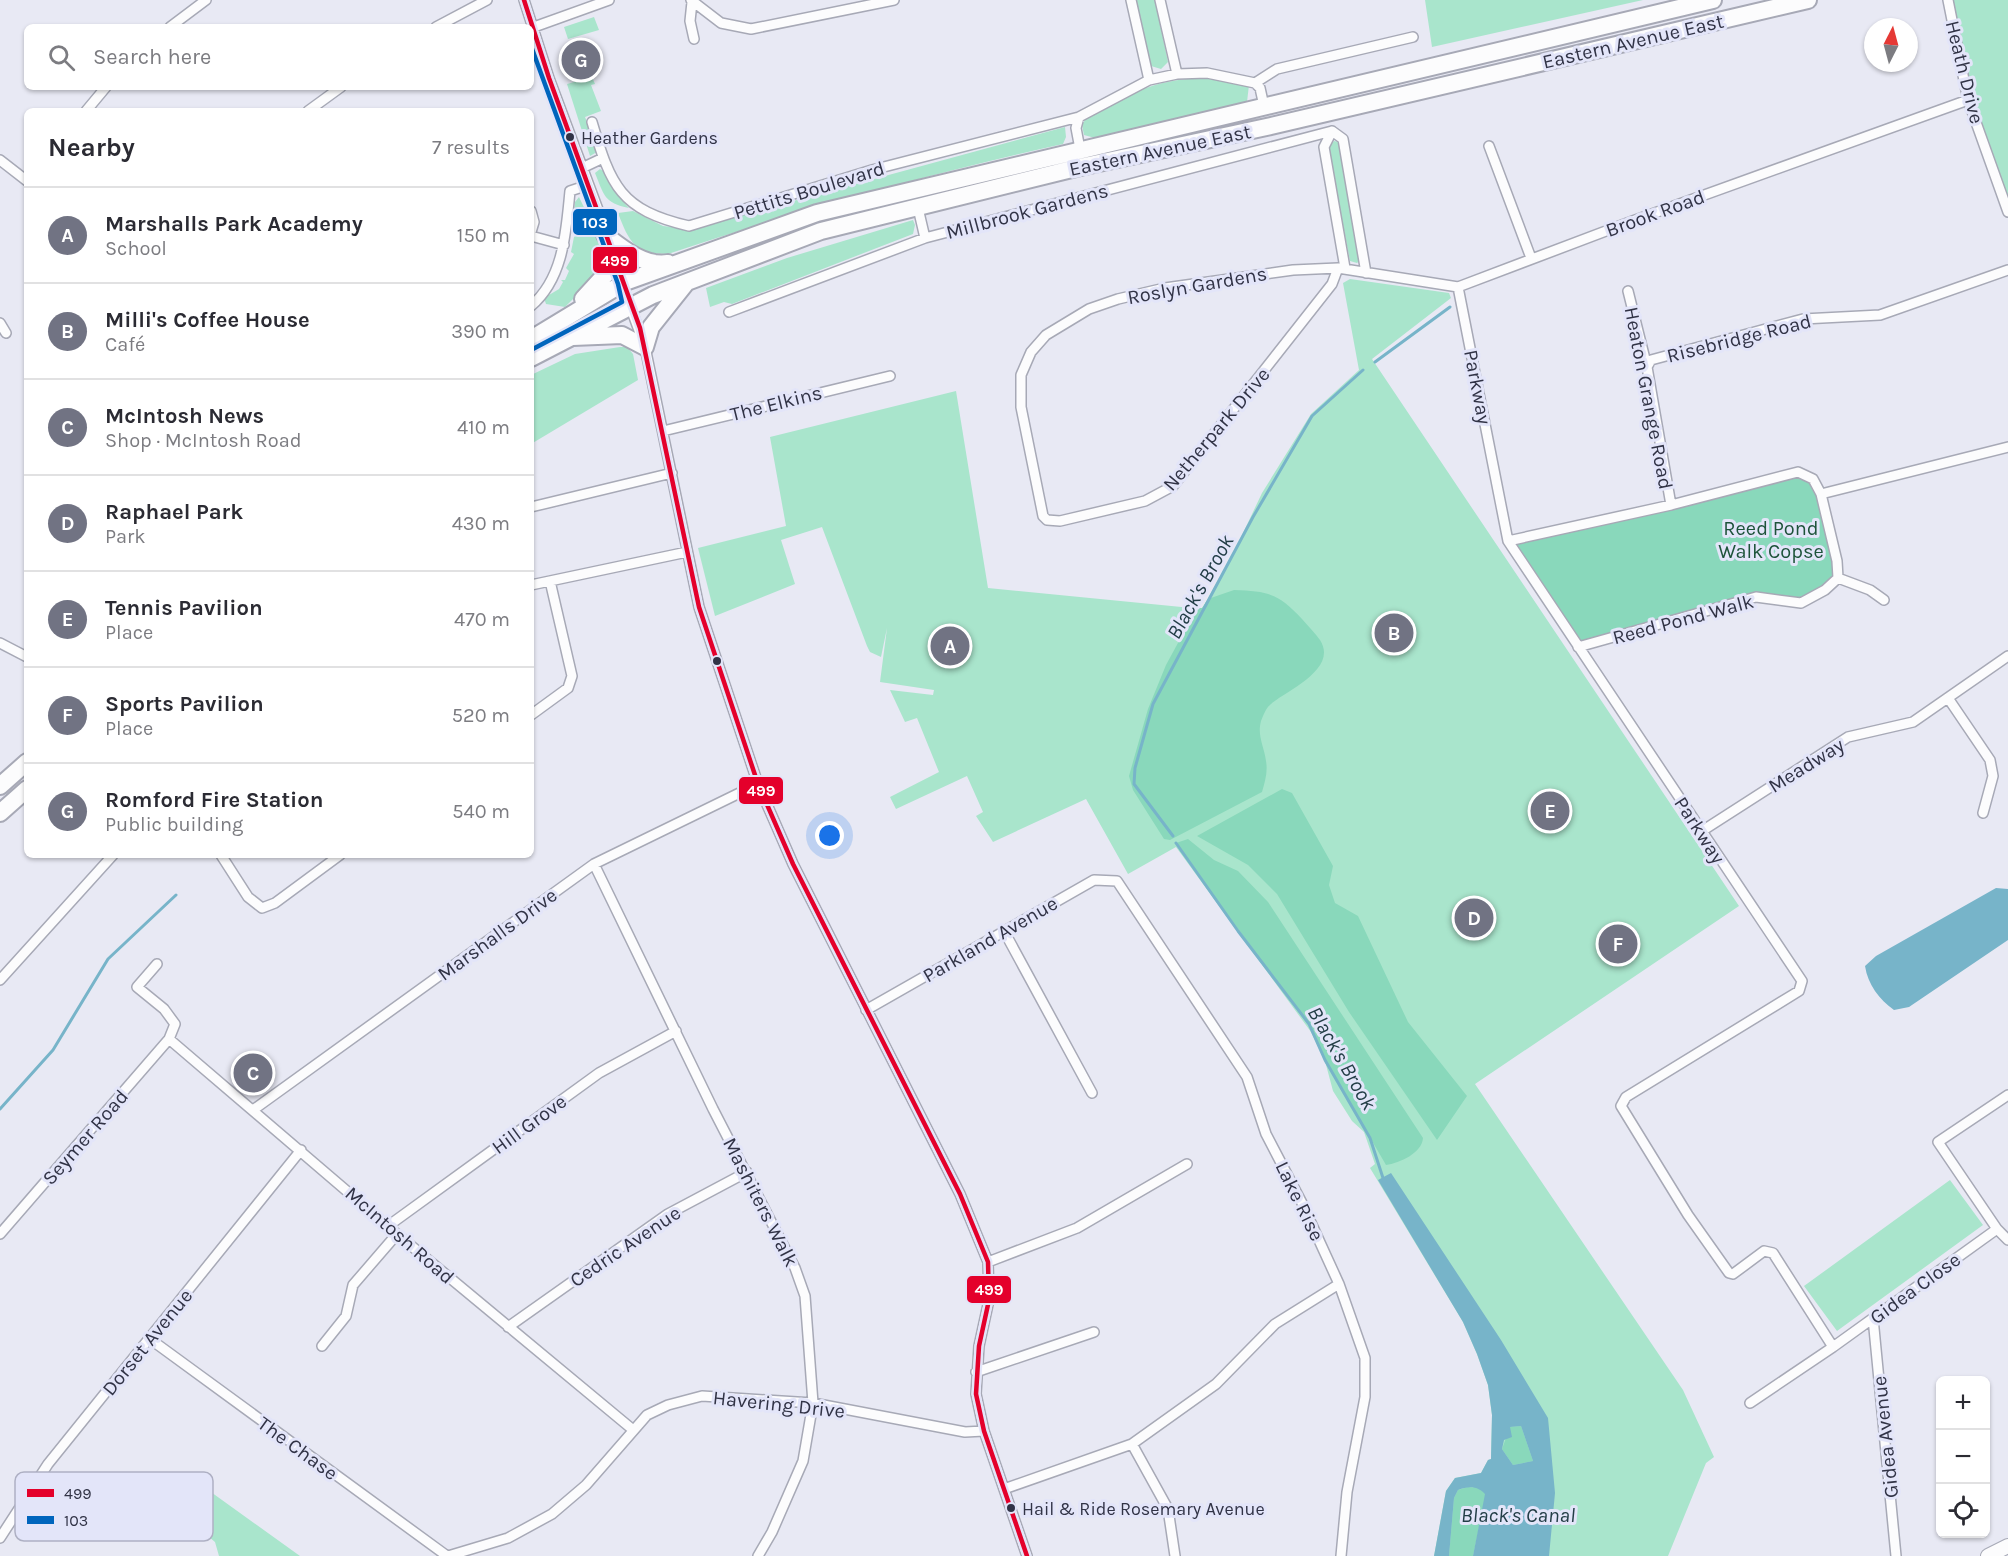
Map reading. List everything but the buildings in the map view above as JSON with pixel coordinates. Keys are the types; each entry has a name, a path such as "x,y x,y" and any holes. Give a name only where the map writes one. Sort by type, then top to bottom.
{"highway":[{"name":"Eastern Avenue East","path":"534,337 570,313 625,282 817,213 1713,0"},
{"name":"Eastern Avenue East","path":"534,356 569,336 688,280 821,231 1080,167 1326,113 1808,0"},
{"path":"605,235 622,249 651,263 661,264 690,258"},
{"path":"570,313 616,263"},
{"path":"569,336 622,335 645,347 651,327 688,280"},
{"path":"625,282 630,306"},
{"path":"0,786 24,765"},
{"path":"0,813 24,792"}],"main road":[{"path":"1988,1556 2008,1546"}],"street":[{"path":"174,24 206,0"},
{"path":"442,24 487,0"},
{"path":"524,0 533,24"},
{"path":"609,0 534,27 549,78 605,235 625,282"},
{"path":"1131,0 1149,80"},
{"path":"1160,0 1177,74"},
{"name":"Heath Drive","path":"1948,0 1968,100 2008,212"},
{"path":"692,1 721,23 751,28 852,5 889,1"},
{"path":"692,1 690,21 694,39"},
{"path":"1264,106 1260,88 1255,83 1277,69 1413,37"},
{"name":"Pettits Boulevard","path":"592,122 603,158 617,188 632,204 660,219 689,226 872,170 1079,117 1149,80 1177,74 1207,73 1255,83"},
{"path":"88,108 104,90"},
{"path":"312,108 337,90"},
{"name":"Brook Road","path":"1458,287 1531,258 1968,100"},
{"path":"1326,113 1332,131 1343,139 1366,273"},
{"path":"1079,117 1076,128 1080,150"},
{"path":"1332,131 1324,147 1341,268 1458,287"},
{"name":"Millbrook Gardens","path":"729,312 926,238 1332,131"},
{"path":"1489,146 1531,258"},
{"path":"582,168 603,158"},
{"path":"0,160 24,179"},
{"path":"534,302 551,281 564,245 570,190 588,185"},
{"path":"918,208 926,238"},
{"path":"534,235 564,245"},
{"name":"Roslyn Gardens","path":"1047,520 1041,510 1025,434 1020,391 1025,363 1046,335 1089,309 1118,298 1153,290 1293,270 1341,268"},
{"name":"Netherpark Drive","path":"1047,520 1060,521 1145,501 1173,486 1332,284 1341,268"},
{"name":"Risebridge Road","path":"1647,367 1651,360 1803,319 1880,315 2008,270"},
{"name":"Parkway","path":"1458,287 1508,541 1801,977 1803,985 1799,991 1626,1097 1621,1106 1688,1215 1729,1273 1733,1274 1764,1251 1773,1253 1833,1347"},
{"name":"Heaton Grange Road","path":"1628,291 1647,367 1671,505"},
{"path":"630,306 645,347 687,552 714,657 758,784 793,864 955,1184 988,1262 989,1300 976,1372 976,1394 984,1431 1027,1556"},
{"path":"0,323 6,333"},
{"name":"The Elkins","path":"663,431 890,376"},
{"path":"1821,494 2008,447"},
{"path":"1508,541 1671,505 1798,472 1812,479 1821,494 1838,561 1838,578 1870,590 1884,600"},
{"path":"534,506 672,474"},
{"path":"534,584 687,552"},
{"name":"Reed Pond Walk","path":"1578,646 1756,597 1801,603 1825,590 1838,578"},
{"path":"534,713 568,688 572,676 550,581"},
{"path":"0,643 24,655"},
{"name":"Meadway","path":"1702,831 1848,738 1913,722 2008,656"},
{"path":"1948,698 1990,760 1993,776 1983,813"},
{"name":"Marshalls Drive","path":"253,1110 594,864 758,784"},
{"path":"0,980 110,858"},
{"path":"223,858 248,897 262,908 275,903 336,858"},
{"name":"Mashiters Walk","path":"594,864 795,1268 805,1296 813,1403 803,1461 772,1532 758,1556"},
{"name":"Parkland Avenue","path":"866,1010 1094,880 1117,881"},
{"name":"Lake Rise","path":"1117,881 1247,1077 1266,1134 1340,1284 1365,1358 1365,1397 1347,1492 1341,1556"},
{"path":"1004,931 1092,1094"},
{"path":"157,964 137,987 164,1009 175,1024 169,1039"},
{"name":"Hill Grove","path":"388,1226 599,1073 676,1031"},
{"name":"McIntosh Road","path":"169,1039 397,1234 632,1429"},
{"name":"Seymer Road","path":"0,1234 169,1039"},
{"path":"2008,1095 1938,1142 1997,1229 2008,1240"},
{"name":"Dorset Avenue","path":"43,1472 300,1150"},
{"path":"988,1262 1077,1228 1187,1164"},
{"name":"Cedric Avenue","path":"508,1327 668,1214 747,1172"},
{"name":"Gidea Close","path":"1749,1403 1833,1347 1997,1229"},
{"path":"322,1346 346,1316 353,1285 397,1234"},
{"path":"1004,1489 1132,1444 1216,1384 1275,1324 1340,1284"},
{"name":"Gidea Avenue","path":"1873,1318 1896,1556"},
{"path":"976,1372 1095,1332"},
{"name":"The Chase","path":"150,1339 447,1556"},
{"name":"Havering Drive","path":"447,1556 508,1538 552,1514 586,1485 632,1429 647,1415 668,1405 702,1396 813,1403 965,1432 984,1431"},
{"path":"1132,1444 1168,1509 1175,1556"},
{"name":"Dorset Avenue","path":"0,1538 15,1515"}],"green space":[{"path":"1136,0 1155,0 1168,62 1161,69 1151,66"},
{"path":"1425,0 1643,0 1432,47"},
{"path":"1948,0 2008,0 2008,212 1968,100"},
{"path":"594,17 599,30 568,39 564,27"},
{"path":"592,77 595,84 591,85 601,111 585,117 597,146 597,152 590,156 567,84"},
{"path":"1202,78 1249,85 1247,102 1095,138 1084,135 1082,125 1087,116 1116,101 1155,85"},
{"path":"1065,127 1066,137 1063,144 963,167 864,194 668,254 641,249 630,239 618,213 633,211 663,226 690,229"},
{"path":"1334,141 1339,142 1362,259 1357,263 1350,261 1328,148"},
{"path":"600,169 608,176 629,208 614,204 606,197 595,173"},
{"path":"579,197 600,242 603,252 602,270 565,307 546,304 544,298 559,289 563,282 561,280 565,280 569,271 566,268 574,254 571,252 574,237 577,235 578,214 574,212 575,202"},
{"path":"913,220 915,225 913,234 732,304 724,302 710,307 706,288 787,258"},
{"path":"1350,279 1449,293 1451,298 1372,359 1739,906 1475,1084 1683,1390 1714,1457 1706,1463 1668,1556 1434,1556 1446,1491 1455,1478 1481,1473 1488,1460 1491,1459 1492,1415 1488,1385 1477,1354 1463,1322 1370,1168 1375,1164 1364,1132 1352,1121 1333,1091 1325,1061 1311,1032 1176,847 1128,874 1086,799 993,842 976,816 983,812 967,776 896,809 890,797 939,772 917,718 905,722 890,690 933,695 934,690 880,682 887,628 881,657 870,652 867,646 822,527 781,540 795,584 715,616 698,548 786,526 770,437 956,391 988,588 1202,609 1235,550 1262,493 1311,414 1359,370 1343,283"},
{"path":"627,347 633,354 638,380 534,442 534,374 575,354"},
{"name":"Reed Pond Walk Copse","path":"1798,472 1813,479 1821,494 1838,578 1801,603 1756,597 1578,647 1508,541"},
{"path":"1234,590 1256,591 1272,595 1286,604 1320,640 1324,651 1322,661 1308,678 1270,705 1261,721 1261,741 1267,769 1262,792 1170,840 1164,839 1133,790 1129,776 1148,709 1166,665 1197,608 1202,608 1208,599"},
{"path":"1282,789 1292,793 1333,866 1329,885 1335,903 1358,916 1408,1022 1467,1096 1437,1140 1349,1012 1277,894 1248,865 1197,836"},
{"path":"1188,839 1214,860 1238,871 1268,902 1423,1138 1415,1153 1398,1162 1386,1165 1325,1060 1309,1024 1180,851 1176,843"},
{"path":"1950,1180 1983,1225 1837,1331 1804,1286"},
{"path":"1521,1426 1533,1461 1513,1465 1502,1449 1510,1427"},
{"path":"1468,1487 1480,1488 1486,1494 1473,1556 1449,1556 1454,1498 1458,1490"},
{"path":"213,1493 300,1556 219,1556 213,1540"}],"water":[{"path":"1996,888 2008,889 2008,940 1909,1007 1894,1010 1884,1001 1875,991 1865,966 1876,956"},
{"name":"Black's Canal","path":"1391,1173 1501,1340 1548,1418 1555,1493 1549,1556 1473,1556 1485,1494 1479,1489 1469,1487 1458,1490 1454,1498 1449,1556 1434,1556 1446,1491 1455,1478 1481,1473 1488,1460 1491,1459 1492,1415 1488,1385 1463,1322 1378,1180","holes":["1521,1426 1533,1461 1513,1465 1502,1449 1504,1440 1512,1437 1510,1427"]}],"waterway":[{"name":"Black's Brook","path":"1375,362 1450,307"},
{"name":"Black's Brook","path":"1173,836 1134,784 1135,768 1153,704 1253,517 1312,416 1363,370"},
{"name":"Black's Brook","path":"1176,843 1238,931 1309,1024 1325,1060 1370,1138 1383,1178"},
{"path":"0,1109 53,1050 108,959 176,895"}],"transit line":[{"name":"499","path":"524,0 532,24"},
{"name":"499","path":"534,31 640,328 699,607 758,784 793,864 960,1194 988,1262 989,1300 979,1346 976,1394 984,1431 1027,1556"},
{"name":"103","path":"534,54 618,284 622,302 534,348"}],"place":[{"name":"Romford Fire Station","path":"581,60"},
{"name":"Heather Gardens","path":"570,137"},
{"name":"Milli's Coffee House","path":"1394,633"},
{"name":"Marshalls Park Academy","path":"950,646"},
{"name":"Tennis Pavilion","path":"1550,811"},
{"name":"Raphael Park","path":"1474,918"},
{"name":"Sports Pavilion","path":"1618,944"},
{"name":"McIntosh News","path":"253,1073"},
{"name":"Hail & Ride Rosemary Avenue","path":"1011,1508"}]}
